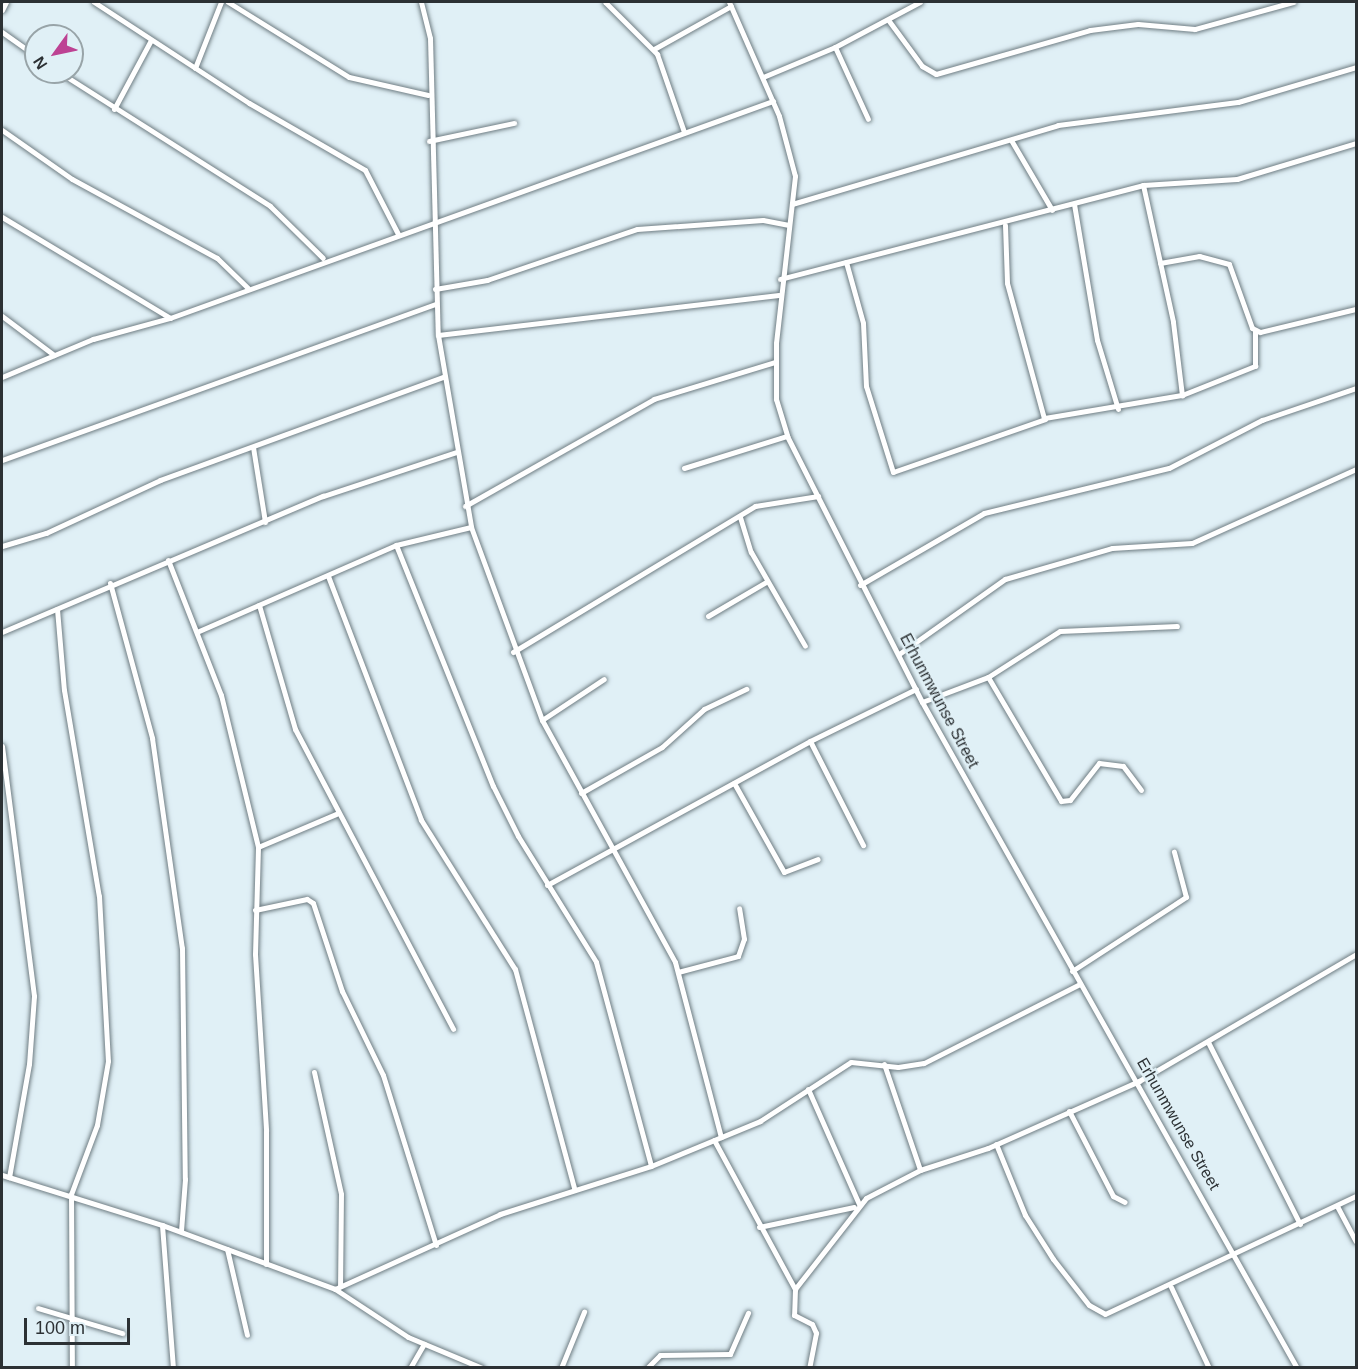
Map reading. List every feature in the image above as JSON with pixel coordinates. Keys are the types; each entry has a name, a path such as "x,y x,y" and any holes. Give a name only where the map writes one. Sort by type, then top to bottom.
{"street":[{"path":"2,8 6,2"},
{"path":"94,2 195,68 365,170 398,234"},
{"path":"195,68 221,2"},
{"path":"228,2 350,78 428,95"},
{"path":"421,2 430,38 428,95 430,222 438,335 465,506 513,652 542,720 581,794 615,847 678,972 721,1137"},
{"path":"605,2 654,50 684,132"},
{"path":"763,77 835,47 889,21 920,2"},
{"path":"889,21 922,66 936,75 1090,30 1138,24 1195,29 1293,2"},
{"path":"654,50 730,4"},
{"name":"Erhunmwunse Street","path":"730,4 763,77 790,146 792,204 780,279 775,362 776,399 787,436 922,702 1072,971 1238,1254 1297,1368"},
{"path":"2,32 24,48"},
{"path":"114,110 151,40"},
{"path":"835,47 868,119"},
{"path":"792,204 1058,125 1238,102 1356,67"},
{"path":"76,84 114,110 270,206 323,258"},
{"path":"2,377 54,355 170,318 323,258 398,234 773,101"},
{"path":"429,141 514,123"},
{"path":"2,130 72,179 217,258 248,288"},
{"path":"1011,140 1052,210"},
{"path":"780,279 1005,225 1143,185 1238,179 1356,142"},
{"path":"1143,185 1160,263 1182,395"},
{"path":"1074,204 1097,340 1118,409"},
{"path":"2,217 170,318"},
{"path":"435,289 487,280 637,230 762,220 788,225"},
{"path":"1005,225 1007,283 1045,419"},
{"path":"846,262 863,323 866,386 892,472 1045,419 1118,409 1182,395 1255,366 1255,330 1229,264 1199,256 1160,263"},
{"path":"438,335 779,295"},
{"path":"2,460 436,304"},
{"path":"1255,330 1274,332 1356,309"},
{"path":"2,316 54,355"},
{"path":"465,506 654,399 775,362"},
{"path":"2,546 46,533 115,499 443,377"},
{"path":"861,585 984,513 1169,468 1262,420 1356,388"},
{"path":"684,468 787,436"},
{"path":"253,447 266,522"},
{"path":"2,632 110,583 266,522 390,470 456,452"},
{"path":"899,654 1005,579 1088,553 1192,543 1356,469"},
{"path":"513,652 761,504 818,496"},
{"path":"740,517 766,582 805,646"},
{"path":"199,631 328,576 396,544 471,527"},
{"path":"396,544 493,786 547,885 596,962 651,1166"},
{"path":"168,560 199,631 221,695 258,847 255,910 266,1264"},
{"path":"328,576 421,820 515,969 574,1188"},
{"path":"708,616 766,582"},
{"path":"110,583 152,738 181,936 185,1179 181,1232"},
{"path":"258,605 295,729 336,814 453,1029"},
{"path":"57,609 64,690 99,896 108,1061 97,1125 71,1194 72,1368"},
{"path":"922,702 988,677 1060,631 1177,626"},
{"path":"988,677 1061,801 1070,800 1099,763 1123,766 1140,790"},
{"path":"542,720 604,680"},
{"path":"581,794 662,747 704,710 746,689"},
{"path":"547,885 810,741 916,689"},
{"path":"810,741 863,845"},
{"path":"2,746 34,996 29,1064 9,1177"},
{"path":"734,783 784,872 818,859"},
{"path":"258,847 336,814"},
{"path":"1072,971 1186,897 1174,852"},
{"path":"255,910 307,899 313,903 342,991 383,1075 436,1245"},
{"path":"678,972 738,956 744,939 738,908"},
{"path":"759,1227 857,1206 920,1170 996,1144 1139,1082 1356,954"},
{"path":"337,1287 574,1188 651,1166 721,1137 790,1105 808,1089 851,1062 915,1064 947,1054 1080,984"},
{"path":"1208,1042 1300,1224"},
{"path":"884,1064 920,1170"},
{"path":"314,1071 341,1194 337,1287"},
{"path":"808,1089 857,1206"},
{"path":"1069,1112 1113,1197 1125,1202"},
{"path":"714,1140 759,1227 795,1289 794,1315 812,1324 816,1333 809,1368"},
{"path":"996,1144 1025,1215 1098,1313 1120,1310 1171,1287 1356,1196"},
{"path":"2,1175 71,1194 337,1287 424,1344 482,1368"},
{"path":"795,1289 833,1245 857,1206"},
{"path":"1337,1206 1356,1241"},
{"path":"162,1225 173,1368"},
{"path":"227,1249 247,1335"},
{"path":"1171,1287 1209,1368"},
{"path":"38,1308 122,1333"},
{"path":"561,1368 584,1312"},
{"path":"646,1368 660,1354 730,1354 748,1313"},
{"path":"410,1368 424,1344"}]}
